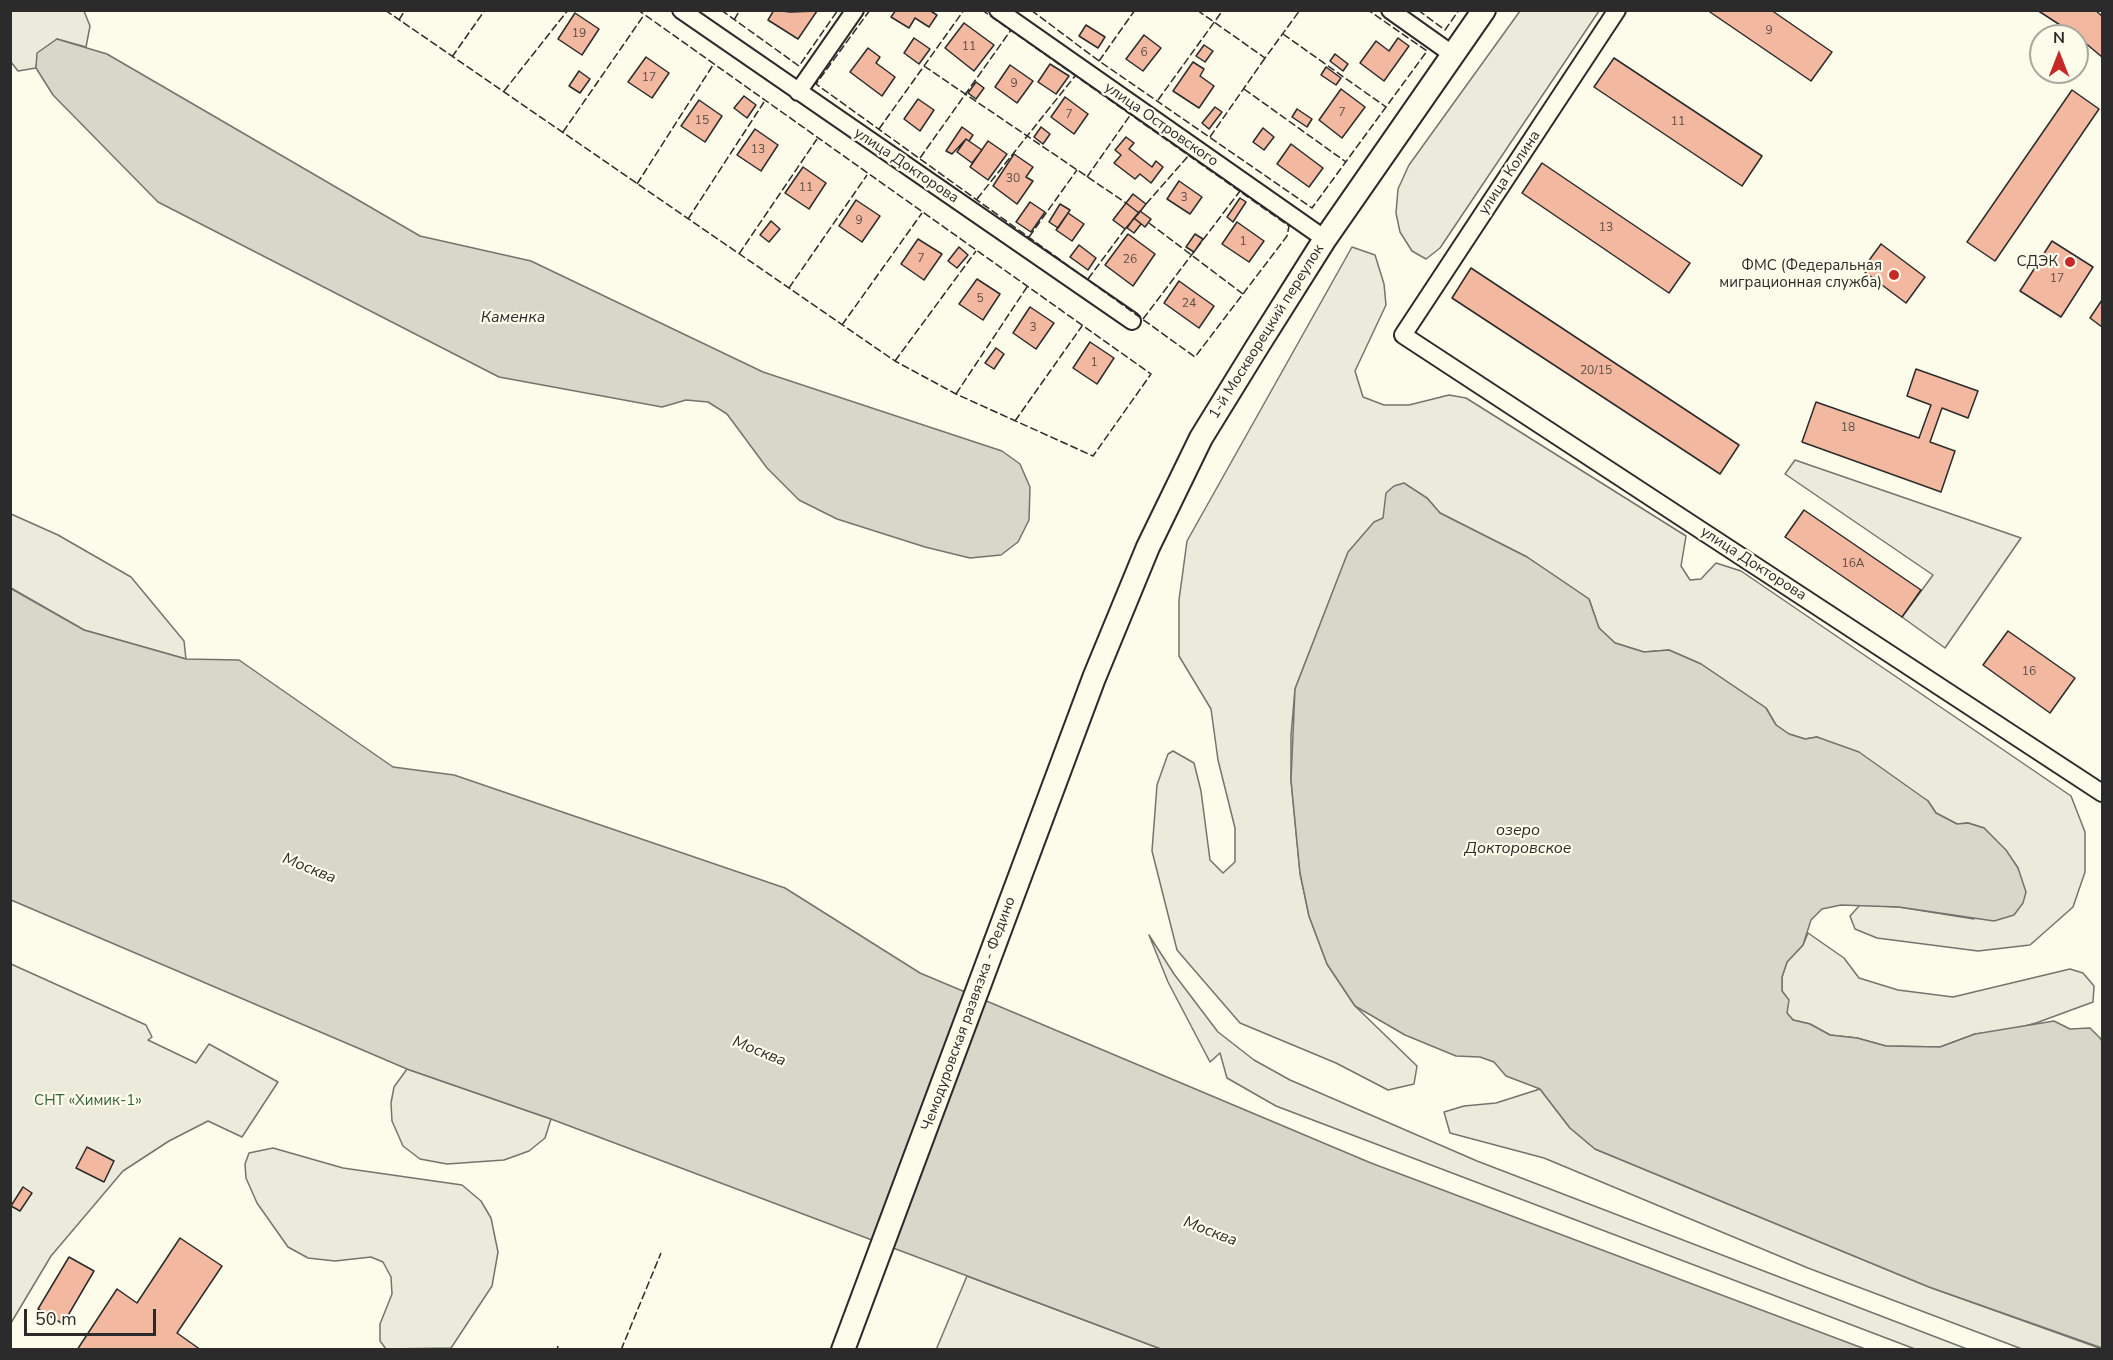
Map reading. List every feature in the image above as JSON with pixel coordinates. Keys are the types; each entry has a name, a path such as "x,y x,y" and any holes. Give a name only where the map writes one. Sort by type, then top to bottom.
{"street":[{"name":"улица Докторова","path":"681,10 1132,321"},
{"path":"798,92 855,10"},
{"name":"улица Островского","path":"998,10 1325,239"},
{"path":"1390,10 1452,54"},
{"name":"1-й Москворецкий переулок","path":"1094,678 1148,547 1201,438 1325,239 1484,10"},
{"name":"улица Колина","path":"1403,335 1617,10"},
{"name":"улица Докторова","path":"1403,335 2103,793"},
{"name":"Чемодуровская развязка - Федино","path":"843,1350 1094,678"}],"green space":[{"path":"10,11 84,11 90,26 86,47 57,39 38,53 36,68 18,71 11,62"},
{"path":"1520,11 1599,11 1440,248 1426,259 1412,251 1400,232 1396,213 1398,189 1409,165"},
{"path":"1352,247 1375,255 1384,284 1386,305 1355,371 1363,397 1384,405 1409,405 1449,395 1466,398 1686,536 1681,566 1690,580 1701,579 1716,563 1741,571 2071,796 2085,832 2085,872 2073,907 2030,945 1978,951 1877,938 1855,929 1850,916 1860,905 1899,907 1974,919 2018,868 2006,851 1984,828 1968,823 1957,824 1936,813 1928,801 1817,737 1805,739 1789,734 1776,725 1766,708 1701,664 1669,650 1644,652 1615,643 1599,628 1589,599 1527,557 1440,513 1427,498 1383,518 1348,553 1295,689 1291,736 1291,780 1300,873 1309,916 1327,964 1355,1006 1417,1066 1414,1084 1388,1090 1336,1063 1240,1023 1177,950 1152,851 1157,785 1168,754 1173,751 1194,763 1201,791 1210,860 1223,873 1235,862 1235,828 1218,760 1211,709 1179,656 1179,600 1187,541"},
{"path":"11,514 58,535 131,577 184,641 186,659 84,630 11,588"},
{"path":"1808,933 1844,958 1859,978 1898,990 1953,997 2070,969 2083,973 2094,986 2093,1002 2036,1023 2007,1031 1975,1034 1940,1047 1886,1046 1857,1038 1830,1035 1810,1024 1793,1020 1787,1013 1788,1000 1782,991 1782,977 1787,962 1803,945"},
{"path":"1149,935 1174,974 1218,1032 1254,1060 1290,1080 1477,1161 1967,1349 1915,1349 1276,1106 1227,1078 1220,1053 1210,1062 1168,982"},
{"name":"СНТ «Химик-1»","path":"11,964 146,1025 152,1037 148,1040 196,1063 209,1044 278,1082 242,1137 208,1121 169,1141 123,1171 51,1256 11,1323"},
{"path":"407,1069 551,1119 545,1138 529,1151 504,1160 447,1164 420,1159 403,1146 392,1121 391,1103 394,1087"},
{"path":"1540,1089 1570,1128 1595,1149 1929,1287 2102,1349 2022,1349 1808,1268 1544,1158 1450,1133 1444,1112 1464,1106 1496,1103"},
{"path":"273,1148 343,1168 462,1185 481,1201 491,1218 498,1252 492,1286 451,1348 386,1349 380,1341 380,1324 392,1294 391,1277 383,1262 371,1257 335,1261 308,1258 288,1247 257,1203 246,1178 245,1164 249,1153"},
{"path":"967,1276 1161,1349 936,1350"}],"shaded area":[{"path":"1795,460 2021,538 1945,648 1902,617 1933,575 1785,474"}],"water":[{"name":"Каменка","path":"57,39 107,54 420,236 531,261 763,372 1002,451 1020,464 1030,487 1029,520 1018,542 1001,555 970,558 925,547 837,519 799,500 767,468 727,414 708,402 686,400 662,407 499,377 158,202 53,95 36,68 37,53"},
{"name":"озеро Докторовское","path":"1404,483 1427,498 1440,513 1527,557 1589,599 1599,628 1615,643 1644,652 1669,650 1701,664 1766,708 1776,725 1789,734 1805,739 1817,737 1859,752 1928,801 1936,813 1957,824 1968,823 1984,828 2006,850 2018,868 2026,892 2023,903 2014,915 1994,921 1899,907 1841,905 1822,909 1811,920 1803,945 1787,962 1782,977 1782,991 1789,1000 1787,1013 1793,1020 1810,1024 1830,1035 1857,1038 1886,1046 1940,1047 1975,1034 2054,1021 2070,1029 2090,1028 2100,1038 2102,1041 2102,1348 1929,1287 1595,1149 1570,1128 1540,1089 1506,1076 1494,1062 1480,1057 1456,1056 1405,1035 1355,1006 1327,964 1309,916 1300,873 1291,780 1295,689 1348,552 1374,522 1383,518 1386,493 1394,486"},
{"name":"Москва","path":"10,588 84,630 186,659 239,660 393,767 454,775 785,888 920,973 1371,1163 1865,1349 1161,1349 551,1119 407,1069 11,900"}],"building":[{"path":"774,10 817,11 798,39 768,20"},
{"path":"896,10 929,10 937,15 929,27 915,18 909,28 891,17"},
{"path":"1707,10 1771,10 1832,52 1811,81"},
{"path":"2037,10 2095,10 2102,16 2102,57 2089,46 2089,24 2059,24"},
{"path":"575,13 599,29 582,55 558,39"},
{"path":"964,23 994,45 974,71 945,48"},
{"path":"1086,25 1105,37 1098,48 1079,36"},
{"path":"1144,35 1161,48 1143,71 1126,59"},
{"path":"914,38 930,49 919,64 904,53"},
{"path":"1398,38 1409,46 1384,81 1360,63 1376,41 1389,51"},
{"path":"1204,45 1213,51 1205,62 1196,56"},
{"path":"868,48 880,57 876,63 895,77 882,96 850,72"},
{"path":"1335,54 1348,64 1343,71 1330,61"},
{"path":"646,57 669,73 652,98 628,82"},
{"path":"1614,58 1762,156 1742,186 1594,87"},
{"path":"1193,62 1204,69 1200,76 1214,86 1199,108 1173,91"},
{"path":"1050,64 1069,76 1056,94 1038,82"},
{"path":"1010,65 1033,81 1017,103 995,87"},
{"path":"1326,67 1341,78 1336,85 1321,75"},
{"path":"579,71 590,79 580,93 569,86"},
{"path":"976,82 984,88 976,99 968,93"},
{"path":"1341,89 1365,107 1342,138 1319,120"},
{"path":"2072,90 2099,109 1995,261 1967,242"},
{"path":"744,96 756,105 747,118 734,108"},
{"path":"1065,97 1088,114 1074,134 1051,117"},
{"path":"918,99 934,110 920,131 904,119"},
{"path":"699,100 722,116 705,142 681,126"},
{"path":"1215,107 1222,112 1209,129 1202,123"},
{"path":"1297,109 1312,119 1307,127 1292,117"},
{"path":"962,127 973,135 969,141 966,139 952,154 946,151"},
{"path":"1041,127 1050,134 1043,144 1034,137"},
{"path":"1263,128 1274,137 1264,150 1253,142"},
{"path":"755,129 778,145 761,171 737,155"},
{"path":"1126,137 1134,143 1129,149 1152,167 1156,161 1163,167 1151,183 1140,174 1135,179 1114,163 1121,155 1115,150"},
{"path":"966,139 982,150 972,163 957,152"},
{"path":"988,141 1007,154 988,180 970,167"},
{"path":"1291,144 1323,168 1309,187 1277,164"},
{"path":"1014,154 1033,167 1026,177 1033,181 1017,204 993,186"},
{"path":"1542,163 1690,263 1669,293 1522,193"},
{"path":"803,167 826,183 809,209 785,193"},
{"path":"1179,181 1202,197 1190,214 1167,199"},
{"path":"1133,194 1146,204 1139,213 1126,203"},
{"path":"1240,198 1246,202 1233,222 1227,217"},
{"path":"856,200 880,216 862,242 839,226"},
{"path":"1030,202 1045,212 1031,232 1016,222"},
{"path":"1126,203 1139,213 1125,229 1113,220"},
{"path":"1060,204 1070,210 1058,228 1049,222"},
{"path":"1140,211 1151,219 1145,227 1134,218"},
{"path":"1068,213 1084,224 1072,241 1056,230"},
{"path":"1134,218 1141,224 1134,233 1127,228"},
{"path":"771,221 780,229 769,242 760,235"},
{"path":"1237,222 1264,241 1249,262 1222,244"},
{"path":"1128,234 1155,254 1133,286 1105,265"},
{"path":"1195,234 1203,239 1194,252 1186,247"},
{"path":"918,239 942,254 924,280 901,264"},
{"path":"2052,241 2093,267 2061,317 2020,291"},
{"path":"1881,244 1925,277 1906,303 1862,270"},
{"path":"1079,245 1096,258 1088,270 1070,257"},
{"path":"959,247 968,255 957,268 948,261"},
{"path":"1471,268 1739,445 1720,474 1452,298"},
{"path":"977,279 1000,294 983,320 959,304"},
{"path":"1179,281 1214,306 1199,328 1164,303"},
{"path":"2102,300 2102,327 2090,318"},
{"path":"1030,307 1054,323 1036,349 1013,333"},
{"path":"1090,342 1114,358 1097,384 1073,368"},
{"path":"996,348 1004,354 994,369 985,363"},
{"path":"1916,369 1978,391 1968,418 1942,408 1930,442 1955,451 1941,492 1802,442 1816,402 1919,438 1931,405 1907,396"},
{"path":"1804,510 1921,590 1902,617 1785,537"},
{"path":"2008,631 2075,678 2050,713 1983,665"},
{"path":"87,1147 114,1161 104,1182 76,1168"},
{"path":"23,1187 32,1193 20,1211 11,1206"},
{"path":"180,1238 222,1266 177,1333 201,1350 77,1350 117,1289 137,1303"},
{"path":"69,1257 94,1271 63,1324 38,1309"}],"fence":[{"path":"385,10 895,361 956,394 1093,456 1151,374 638,10"},
{"path":"399,20 405,10"},
{"path":"452,57 485,10"},
{"path":"504,91 568,10"},
{"path":"721,10 799,66 838,10"},
{"path":"734,20 740,10"},
{"path":"870,10 816,84 1195,357 1287,236 1289,226 982,10"},
{"path":"879,129 964,10"},
{"path":"1031,10 1099,61 1312,208 1427,51 1368,10"},
{"path":"1099,61 1135,10"},
{"path":"1197,10 1265,58 1300,10"},
{"path":"1158,100 1223,10"},
{"path":"1418,10 1445,30 1459,10"},
{"path":"563,132 644,15"},
{"path":"920,158 1011,30"},
{"path":"1283,34 1386,107"},
{"path":"1210,137 1265,58"},
{"path":"637,184 713,65"},
{"path":"924,66 1126,203"},
{"path":"977,199 1075,76"},
{"path":"1244,89 1346,162"},
{"path":"688,219 764,102"},
{"path":"1087,177 1131,114"},
{"path":"739,254 817,139"},
{"path":"1146,204 1189,155"},
{"path":"1029,237 1077,170"},
{"path":"789,288 867,175"},
{"path":"1143,319 1240,191"},
{"path":"842,325 922,213"},
{"path":"1149,223 1243,294"},
{"path":"1088,279 1125,229"},
{"path":"895,361 976,251"},
{"path":"956,394 1027,287"},
{"path":"1015,421 1082,326"},
{"path":"621,1350 661,1253"},
{"path":"557,1350 558,1346"}],"place":[{"name":"СДЭК","path":"2070,262"},
{"name":"ФМС (Федеральная миграционная служба)","path":"1894,275"}]}
